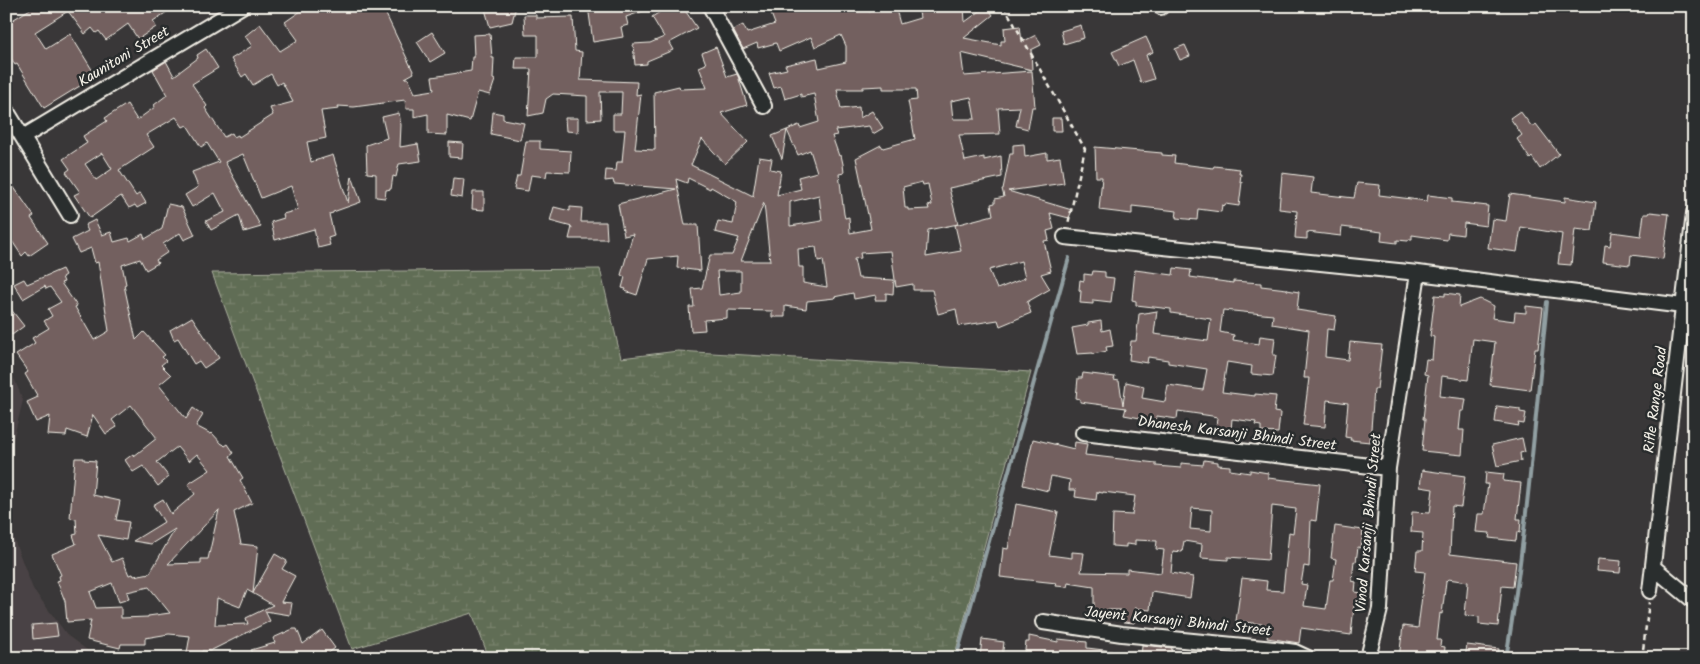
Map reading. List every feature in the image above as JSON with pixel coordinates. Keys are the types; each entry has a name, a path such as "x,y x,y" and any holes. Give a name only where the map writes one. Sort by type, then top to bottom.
{"street":[{"name":"Kaunitoni Street","path":"23,137 242,6"},
{"path":"710,6 764,106"},
{"path":"6,110 70,215"},
{"name":"Rifle Range Road","path":"1650,591 1694,213"},
{"path":"1065,237 1418,273 1683,306"},
{"name":"Vinod Karsanji Bhindi Street","path":"1368,658 1380,609 1388,468 1418,273"},
{"name":"Dhanesh Karsanji Bhindi Street","path":"1083,433 1388,468"},
{"path":"1653,567 1694,601"},
{"name":"Jayent Karsanji Bhindi Street","path":"1043,622 1122,634 1274,649 1295,652 1308,658"}],"path":[{"path":"1004,6 1084,150 1065,237"},
{"path":"1642,658 1650,591"}],"shaded area":[{"path":"6,359 23,400 6,469"},
{"path":"6,519 33,589 68,636 98,658 6,658"}],"green space":[{"path":"600,269 621,358 678,351 1031,372 954,658 489,658 472,613 352,649 212,273"}],"building":[{"path":"35,6 176,6 153,21 156,27 138,39 128,24 106,40 99,31 96,33 92,28 85,34 68,11 35,32 46,49 70,34 96,76 44,108 17,64 15,65 6,50 6,24"},
{"path":"308,6 382,6 414,73 405,78 408,78 415,93 434,90 432,77 471,71 472,57 474,57 473,35 490,34 492,58 494,58 493,79 495,80 490,95 478,92 470,121 447,115 447,135 428,134 428,114 414,117 414,109 406,109 405,100 354,107 338,106 339,109 321,111 326,138 307,142 311,162 333,155 348,203 352,176 361,202 329,214 334,236 328,238 330,245 318,248 314,229 275,240 271,222 284,218 283,214 298,210 291,186 261,198 243,154 225,162 261,227 244,232 239,215 211,230 206,221 225,212 215,193 192,207 185,195 198,187 192,172 219,162 207,143 201,147 187,125 183,127 176,117 146,135 154,147 119,170 136,196 140,193 146,203 137,208 135,205 129,208 121,196 90,218 74,195 80,192 66,172 70,169 63,159 87,143 83,136 107,121 105,118 127,104 137,120 155,107 154,105 167,95 153,70 166,61 174,76 198,58 197,55 206,49 218,68 192,84 224,137 232,133 234,137 238,135 239,137 273,115 270,108 293,102 282,82 277,85 271,74 253,85 246,74 242,77 231,59 252,46 245,36 260,24 280,51 298,40 285,22","holes":["102,153 112,169 96,180 85,164"]},
{"path":"494,6 516,6 512,22 490,27 485,9"},
{"path":"588,6 652,6 652,8 626,17 628,25 621,27 623,37 593,42"},
{"path":"669,6 682,6 697,28 669,43 673,50 647,61 647,64 635,65 633,44 650,43 664,37 652,17"},
{"path":"768,6 825,6 827,12 842,6 866,6 869,12 888,6 895,6 900,24 920,18 918,6 964,6 965,22 987,6 993,15 964,38 1001,45 1001,41 1005,41 1004,28 1020,26 1022,42 1036,35 1041,45 1031,50 1032,70 961,53 964,76 1032,71 1035,107 1032,107 1028,129 1016,126 1020,107 998,108 1000,134 959,135 965,161 984,157 984,160 1001,156 1002,177 949,188 958,224 928,230 926,257 961,251 955,225 993,215 991,204 995,203 995,199 1004,197 1002,189 1010,154 1013,154 1013,145 1024,144 1025,157 1047,153 1047,159 1060,157 1064,183 1008,191 1072,210 1069,218 1050,213 1054,229 1047,231 1049,240 1044,241 1051,271 1041,274 1050,289 1027,302 1031,313 1000,326 998,320 959,326 956,309 938,314 932,290 913,290 913,284 896,287 891,251 860,253 861,258 854,259 858,278 894,280 893,294 886,293 886,300 875,300 876,295 854,299 853,293 835,298 807,301 806,309 785,306 785,317 772,317 772,311 727,310 727,318 704,320 705,330 691,331 689,307 694,307 692,289 702,288 710,255 732,255 739,238 715,232 718,221 733,224 737,202 711,187 710,189 688,178 687,183 676,179 685,225 698,225 701,271 677,268 678,256 648,259 637,295 622,288 625,277 621,275 633,234 624,236 618,204 676,189 614,184 613,180 605,181 606,170 616,171 617,162 622,162 625,130 613,130 613,114 621,114 622,92 600,92 601,119 587,120 587,96 553,94 546,99 543,113 528,116 531,69 515,69 516,57 538,57 538,35 525,35 524,15 536,15 536,18 573,17 575,51 582,52 580,80 637,82 636,95 641,94 635,149 655,150 654,92 679,86 680,89 707,88 699,67 706,64 702,53 716,47 727,77 737,74 747,105 721,113 748,142 725,164 702,139 691,165 755,197 753,195 759,157 772,159 770,169 781,171 777,195 801,189 798,177 817,172 810,150 798,155 787,130 799,125 800,128 819,122 814,94 801,97 801,94 785,99 781,86 774,88 769,73 787,69 785,65 817,58 819,68 846,62 846,46 841,35 815,47 811,37 779,51 776,43 758,48 757,43 743,49 733,30 743,25 747,33 775,24","holes":["883,86 883,89 916,89 917,100 908,101 915,139 883,148 881,145 856,158 871,229 850,233 849,217 845,218 844,214 839,174 844,173 843,164 832,136 837,135 835,130 869,126 873,134 883,128 872,111 860,118 859,107 841,109 837,89 863,89 863,87","971,97 975,119 953,119 951,101","922,182 923,185 928,184 932,205 928,206 929,209 908,210 908,208 905,208 903,187","819,195 822,221 790,226 790,202","764,203 770,261 741,261 763,205","816,247 818,261 823,260 827,287 803,283 803,267 799,267 798,249","1021,261 1025,278 997,289 989,270","717,271 741,271 741,292 719,295"]},
{"path":"1081,25 1084,38 1064,44 1061,31"},
{"path":"432,32 445,53 430,62 417,42"},
{"path":"1146,37 1153,52 1146,55 1154,79 1141,83 1133,60 1119,66 1112,52"},
{"path":"1185,45 1190,56 1180,60 1175,49"},
{"path":"1520,111 1532,127 1536,124 1559,154 1540,169 1532,157 1530,159 1517,139 1522,135 1510,118"},
{"path":"493,112 503,114 503,119 524,123 520,140 491,134"},
{"path":"399,113 401,125 400,147 418,144 421,161 399,164 396,177 393,176 391,189 386,190 385,198 376,197 376,174 367,173 366,145 387,138 382,117"},
{"path":"565,118 578,118 578,132 566,131"},
{"path":"1052,118 1061,118 1062,131 1052,131"},
{"path":"787,130 782,159 772,136"},
{"path":"526,141 540,141 540,149 571,151 570,172 547,171 546,177 531,175 528,191 514,189 517,176 520,176"},
{"path":"449,142 463,143 462,158 449,157"},
{"path":"1095,147 1162,153 1162,155 1175,156 1174,163 1240,169 1240,182 1242,182 1239,206 1222,205 1221,212 1198,209 1197,220 1176,218 1177,211 1132,206 1132,214 1099,210 1102,177 1096,177"},
{"path":"1282,173 1313,177 1311,193 1354,198 1357,183 1380,185 1379,195 1427,201 1428,195 1452,198 1452,202 1488,206 1486,226 1464,223 1463,235 1448,233 1447,240 1412,235 1412,239 1408,241 1397,240 1397,243 1381,241 1382,232 1342,227 1341,236 1307,232 1307,239 1295,238 1297,211 1279,209"},
{"path":"6,176 34,216 31,218 48,243 29,256 26,252 22,256 6,232"},
{"path":"453,178 464,179 462,198 451,196"},
{"path":"473,192 484,192 484,210 472,209"},
{"path":"1510,194 1565,202 1565,197 1596,202 1592,231 1575,229 1571,265 1558,264 1562,234 1521,227 1517,252 1488,248 1492,219 1506,221"},
{"path":"168,204 182,207 195,235 184,240 180,233 163,244 168,252 156,260 158,263 146,270 140,259 122,265 126,284 124,285 136,340 144,332 165,355 162,357 166,361 161,365 171,375 159,385 186,419 193,408 203,415 196,426 212,433 225,446 228,444 234,453 230,456 243,478 240,480 252,503 234,512 241,544 258,546 253,593 275,554 287,561 282,569 295,576 281,602 292,603 290,615 265,611 270,621 210,651 202,651 201,656 197,658 186,658 190,636 169,634 145,638 145,644 121,644 120,648 87,640 91,620 67,622 65,601 57,581 60,580 59,576 61,575 52,554 76,544 73,535 77,534 76,519 70,518 75,458 96,461 93,495 120,501 116,520 129,522 126,540 98,535 112,562 122,558 129,575 133,574 134,576 150,573 175,529 151,544 133,541 164,522 153,505 163,499 171,514 195,494 188,484 210,470 197,454 189,461 177,447 157,462 169,477 158,486 143,466 133,472 125,460 133,454 134,456 157,438 131,405 112,420 117,427 106,434 93,415 87,437 67,430 66,436 48,435 50,416 36,422 27,402 38,397 25,374 28,372 16,355 35,343 32,338 49,328 44,321 52,316 48,309 61,302 50,287 46,289 45,286 23,299 14,284 24,279 27,284 62,269 65,275 62,277 64,282 61,283 77,306 75,307 94,340 109,331 98,262 95,263 91,248 79,253 72,239 88,231 85,225 95,220 102,235 111,232 114,242 129,238 130,241 143,234 145,239 162,229","holes":["219,510 208,559 201,559 201,563 168,564","112,583 119,602 129,599 127,592 149,587 170,613 148,617 121,618 121,607 96,608 90,592","247,590 273,605 246,618 248,624 215,625 217,598 240,607"]},
{"path":"554,207 570,211 570,207 582,208 581,222 606,222 607,239 569,239 572,227 550,221"},
{"path":"1650,212 1669,214 1663,259 1631,255 1630,265 1603,262 1605,245 1610,246 1612,232 1641,236 1644,214 1649,214"},
{"path":"1174,268 1191,270 1190,277 1233,283 1233,281 1261,283 1261,286 1299,292 1297,310 1336,316 1334,330 1327,329 1325,357 1348,360 1350,342 1382,345 1377,389 1374,389 1370,442 1350,440 1351,438 1345,437 1348,403 1327,400 1325,427 1303,425 1309,378 1304,378 1309,330 1272,324 1273,315 1223,310 1220,332 1234,335 1233,340 1259,344 1260,336 1275,338 1273,355 1276,355 1273,376 1251,374 1252,366 1227,362 1222,392 1255,396 1255,394 1276,396 1274,412 1280,413 1278,433 1261,432 1261,426 1255,425 1256,422 1232,419 1231,430 1216,428 1217,417 1212,416 1178,411 1177,419 1157,416 1156,421 1124,415 1126,408 1080,402 1080,399 1076,398 1078,378 1082,378 1083,373 1115,377 1114,380 1119,381 1123,405 1126,382 1144,386 1142,398 1165,402 1168,385 1203,390 1207,369 1168,363 1168,360 1148,357 1147,363 1129,360 1131,341 1136,341 1139,314 1157,311 1154,334 1208,341 1211,319 1171,313 1171,309 1136,305 1136,301 1132,300 1135,270 1173,275"},
{"path":"1093,271 1105,272 1105,277 1114,278 1111,302 1093,300 1093,304 1080,303 1080,280 1084,281 1084,274 1092,275"},
{"path":"1445,293 1460,295 1459,307 1480,299 1494,306 1492,318 1514,321 1515,312 1526,313 1526,306 1543,308 1530,390 1490,385 1495,342 1473,339 1468,380 1442,376 1440,396 1466,399 1464,411 1461,411 1459,430 1464,430 1462,455 1422,451 1425,419 1423,419 1428,375 1424,374 1426,359 1432,360 1434,337 1430,336 1435,295 1445,296"},
{"path":"6,303 24,326 12,335 6,328"},
{"path":"192,317 219,358 204,368 199,361 194,364 178,338 174,340 170,330"},
{"path":"1101,321 1102,331 1110,329 1113,346 1106,347 1107,351 1093,354 1077,354 1072,328"},
{"path":"1497,406 1520,409 1520,412 1526,413 1524,424 1518,423 1519,426 1495,422"},
{"path":"1522,438 1525,452 1520,453 1521,461 1497,466 1492,445"},
{"path":"1033,439 1074,449 1075,442 1087,444 1085,455 1156,463 1156,466 1181,468 1181,463 1203,465 1204,460 1218,462 1218,465 1230,466 1230,470 1250,473 1250,470 1268,473 1268,478 1320,484 1316,521 1311,520 1309,567 1304,566 1301,584 1307,585 1304,606 1326,609 1330,580 1333,580 1336,559 1331,558 1335,526 1363,530 1361,548 1358,547 1356,562 1354,561 1352,581 1356,582 1355,592 1362,593 1361,607 1354,606 1351,635 1301,628 1299,643 1267,638 1269,625 1236,621 1242,578 1267,581 1266,590 1283,591 1289,532 1293,533 1296,509 1272,506 1268,560 1228,557 1228,560 1201,558 1202,544 1184,541 1182,552 1173,551 1171,573 1193,577 1190,598 1152,592 1150,610 1135,608 1134,623 1123,622 1124,617 1119,617 1120,610 1094,610 1094,587 1068,583 1067,587 1056,586 1057,583 1000,577 1003,548 1008,549 1016,504 1058,512 1049,555 1072,558 1072,552 1084,553 1081,572 1127,573 1127,569 1161,573 1164,550 1156,549 1157,541 1135,540 1135,545 1126,544 1126,547 1112,546 1113,514 1132,515 1135,496 1097,492 1096,500 1075,497 1076,490 1069,490 1070,480 1051,476 1048,491 1023,485","holes":["1192,508 1212,510 1211,531 1190,529"]},
{"path":"1422,470 1465,476 1461,507 1452,506 1450,554 1516,562 1513,587 1502,586 1498,626 1479,624 1479,617 1465,615 1468,582 1448,579 1446,581 1442,614 1440,613 1437,640 1441,640 1440,646 1445,647 1444,658 1399,658 1403,626 1418,628 1425,572 1415,571 1417,551 1422,551 1423,533 1411,532 1412,512 1430,513 1433,489 1420,487"},
{"path":"1486,472 1504,474 1503,481 1521,483 1517,519 1521,519 1520,533 1517,532 1516,541 1489,538 1490,533 1476,532 1478,514 1484,514 1488,484 1485,484"},
{"path":"1598,559 1621,561 1620,573 1597,571"},
{"path":"56,623 58,636 33,639 32,625"},
{"path":"297,629 303,644 322,630 335,648 325,656 322,652 308,658 253,658 251,650 275,643 273,638"},
{"path":"1029,636 1058,642 1058,639 1087,642 1087,648 1112,651 1111,658 1024,658 1026,642 1029,642"},
{"path":"982,639 1004,642 1002,658 980,658"},
{"path":"1142,645 1172,648 1170,658 1141,658"},
{"path":"1467,645 1499,649 1498,658 1465,658"}],"waterway":[{"path":"956,658 1069,258"},
{"path":"1506,658 1525,525 1547,302"}]}
